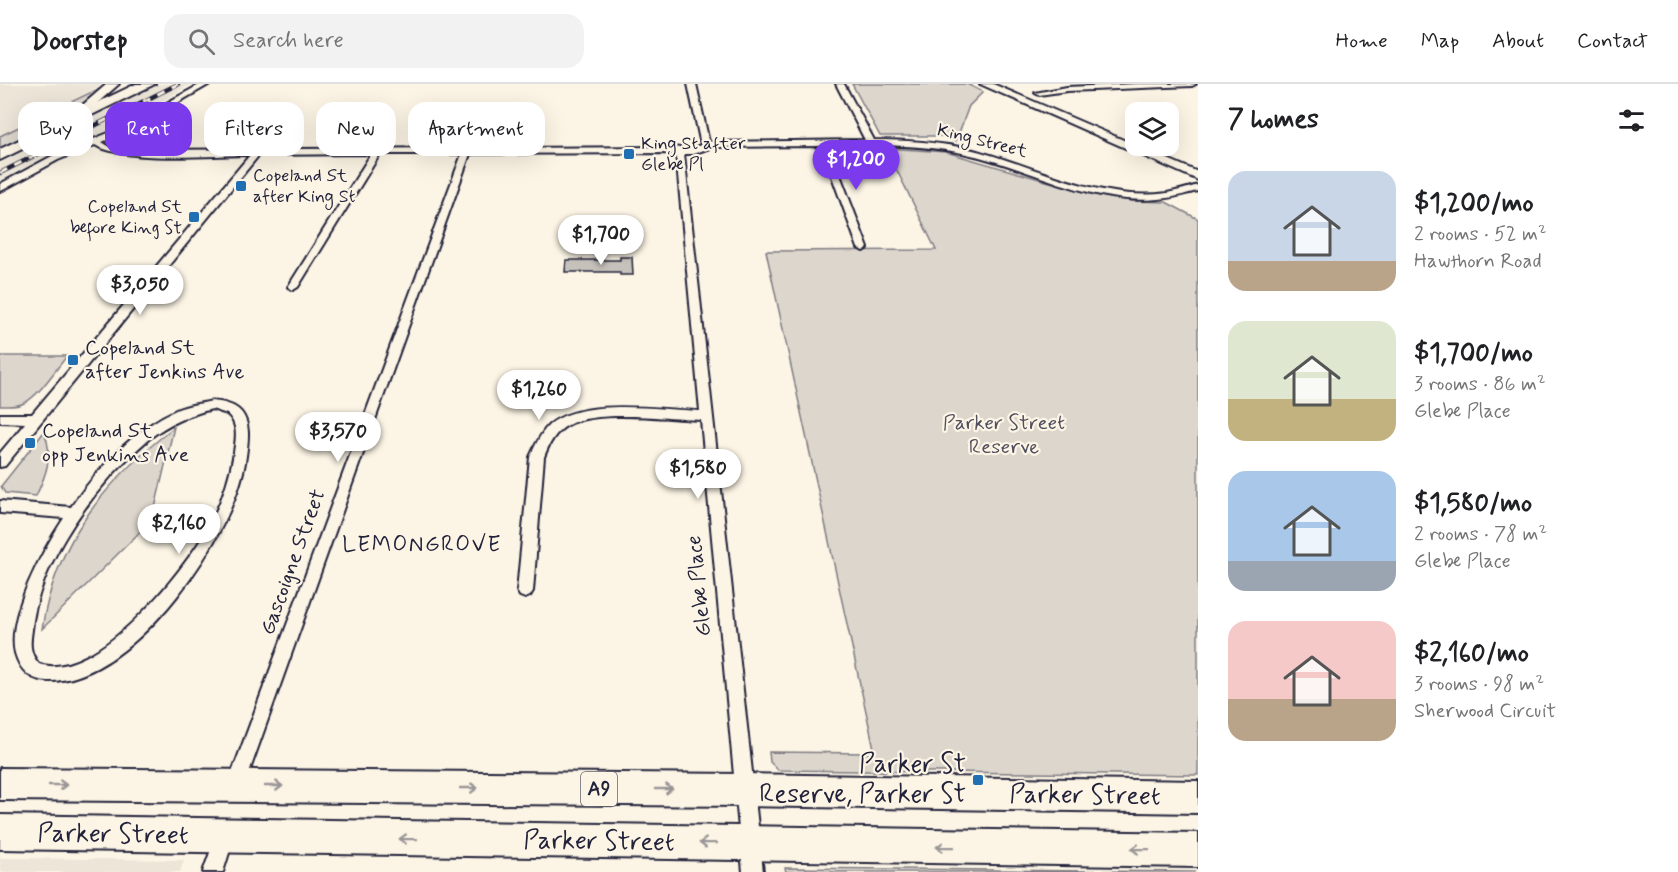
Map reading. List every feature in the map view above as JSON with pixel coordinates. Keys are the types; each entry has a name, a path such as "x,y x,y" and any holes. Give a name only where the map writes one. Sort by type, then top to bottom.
{"highway":[{"path":"1,154 75,117 114,91 142,85"},
{"name":"Parker Street","path":"0,784 744,790 1198,797"},
{"name":"Parker Street","path":"0,832 225,837 751,858 1198,850"}],"street":[{"path":"173,102 206,84"},
{"path":"692,84 705,145"},
{"path":"840,84 871,143"},
{"path":"985,84 1198,176"},
{"path":"1039,93 1067,89 1192,84"},
{"path":"0,188 55,158 105,139"},
{"name":"King Street","path":"96,142 105,146"},
{"path":"824,143 863,248"},
{"name":"King Street","path":"545,151 672,150 690,152 705,145 909,143 945,146 1086,187 1115,193 1165,196 1198,188"},
{"name":"Glebe Place","path":"680,152 751,858"},
{"path":"0,462 254,156"},
{"path":"293,287 375,156"},
{"name":"Gascoigne Street","path":"236,786 466,156"},
{"path":"212,405 229,408 239,416 242,451 235,485 217,526 184,575 142,622 106,654 74,670 47,674 34,669 26,661 22,650 23,628 42,568 72,513 116,463 146,436 175,415 190,408 212,405"},
{"path":"525,591 537,457 542,443 551,430 570,419 592,413 706,416"},
{"path":"0,418 35,419"},
{"path":"0,507 72,513"},
{"path":"213,872 225,837"}],"shaded area":[{"path":"0,84 104,84 68,102 18,102 18,127 0,136"},
{"path":"156,84 191,84 160,102 120,102"},
{"path":"105,110 105,131 93,137 93,116"},
{"path":"18,154 18,156 46,156 0,181 0,163"},
{"path":"0,858 184,860 180,872 0,872"}],"green space":[{"path":"852,84 967,84 983,92 969,106 956,141 943,136 880,136"},
{"path":"98,89 100,90 89,102 71,102"},
{"path":"18,127 18,141 6,147 0,148 0,136"},
{"name":"Parker Street Reserve","path":"886,148 946,152 1094,195 1133,201 1166,202 1198,219 1198,775 778,770 770,762 769,752 875,753 766,251 936,250"},
{"path":"0,356 67,356 30,400 15,406 0,406"},
{"path":"174,427 154,512 144,528 42,629 49,597 59,568 87,515 127,469"},
{"path":"44,432 47,440 48,465 36,496 5,493 1,486"},
{"path":"785,868 1195,872 786,872"}],"building":[{"path":"620,257 632,257 633,275 620,275 620,272 565,272 566,260 620,260"}],"railway":[{"path":"0,173 178,84"}],"place":[{"name":"King St after Glebe Pl","path":"629,154"},
{"name":"Copeland St after King St","path":"241,186"},
{"name":"Copeland St before King St","path":"194,217"},
{"name":"Copeland St after Jenkins Ave","path":"73,360"},
{"name":"Copeland St opp Jenkins Ave","path":"30,443"},
{"name":"Parker St Reserve, Parker St","path":"978,780"}],"district":[{"name":"LEMONGROVE","path":"422,545"}]}
